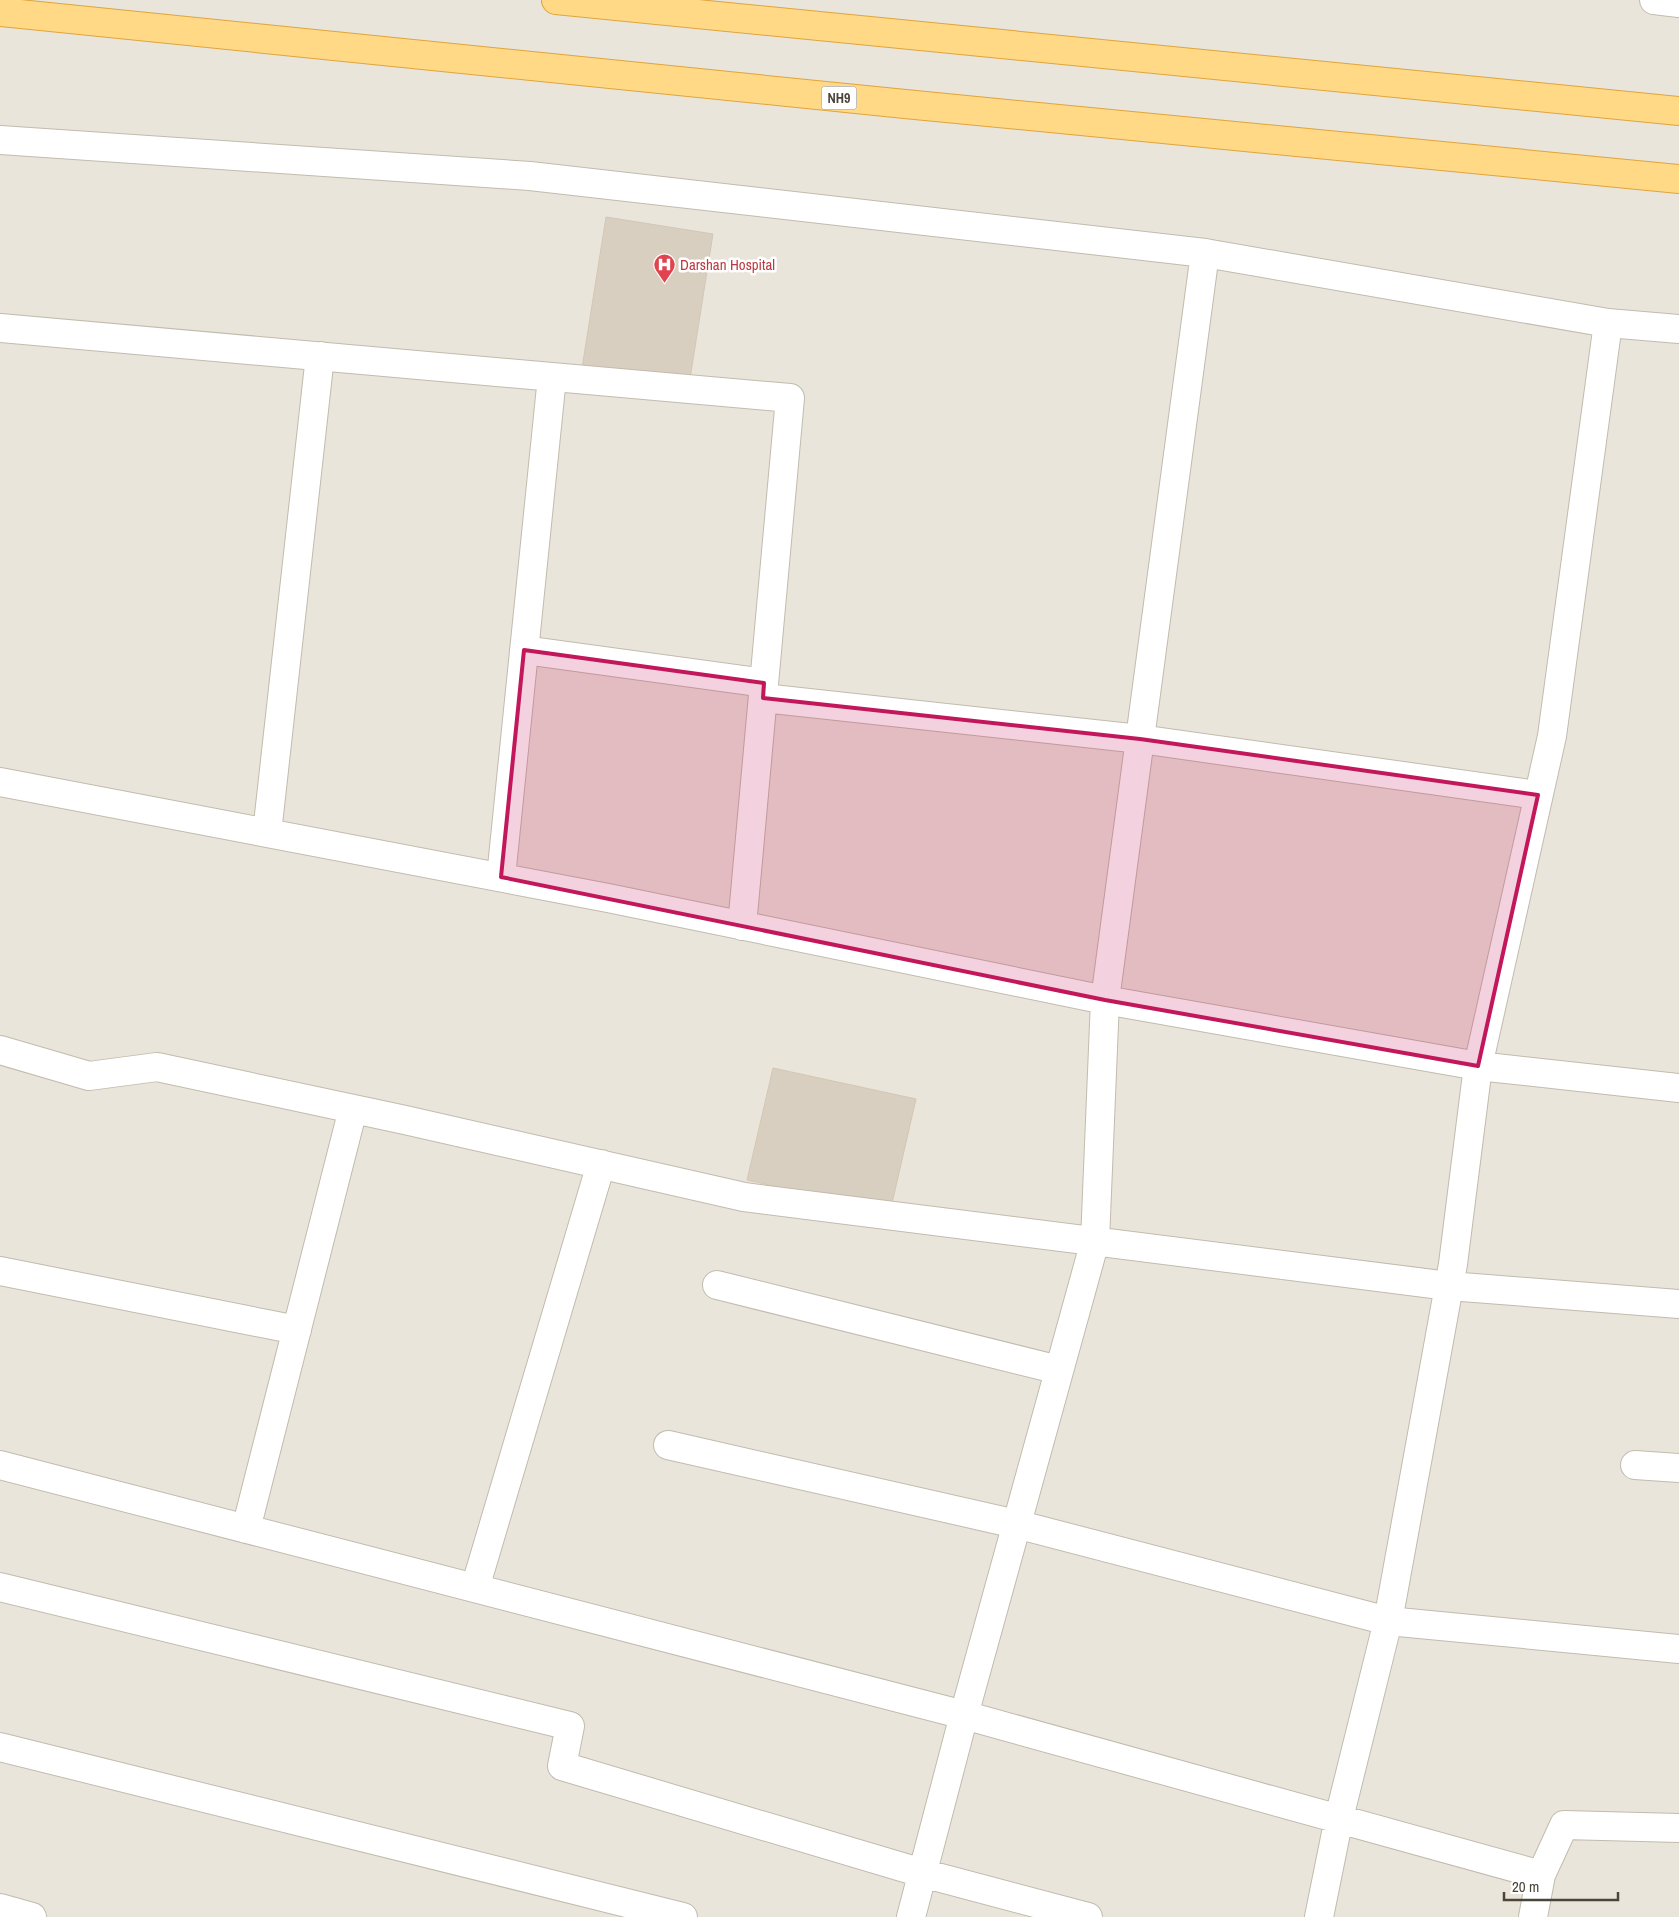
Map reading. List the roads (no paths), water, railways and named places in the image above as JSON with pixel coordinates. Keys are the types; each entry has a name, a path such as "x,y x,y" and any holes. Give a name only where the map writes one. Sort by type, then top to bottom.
{"highway":[{"path":"556,0 1679,111"},
{"name":"NH9","path":"0,12 1679,180"}],"street":[{"path":"1654,0 1679,3"},
{"path":"0,140 530,176 1205,253 1608,324 1679,330"},
{"path":"911,1917 964,1715 1095,1241 1105,1000 1205,253"},
{"path":"1319,1917 1339,1818 1388,1622 1449,1286 1478,1066 1552,736 1608,324"},
{"path":"0,328 790,398 742,926"},
{"path":"267,833 320,356"},
{"path":"500,877 552,377"},
{"path":"524,650 763,691 1140,739 1538,795"},
{"path":"0,782 500,877 1105,1000 1478,1066 1679,1088"},
{"path":"0,1050 89,1076 157,1067 744,1196 1449,1286 1679,1304"},
{"path":"246,1529 353,1109"},
{"path":"475,1588 601,1164"},
{"path":"0,1271 297,1330"},
{"path":"717,1285 1059,1370"},
{"path":"668,1445 1016,1524 1388,1622 1679,1649"},
{"path":"1635,1465 1679,1468"},
{"path":"0,1466 964,1715 1541,1875"},
{"path":"0,1587 570,1726 562,1766 922,1873 1088,1917"},
{"path":"0,1747 682,1917"},
{"path":"1533,1917 1541,1875 1564,1825 1679,1828"},
{"path":"0,1908 32,1917"}],"place":[{"name":"Darshan Hospital","path":"664,283"}]}
